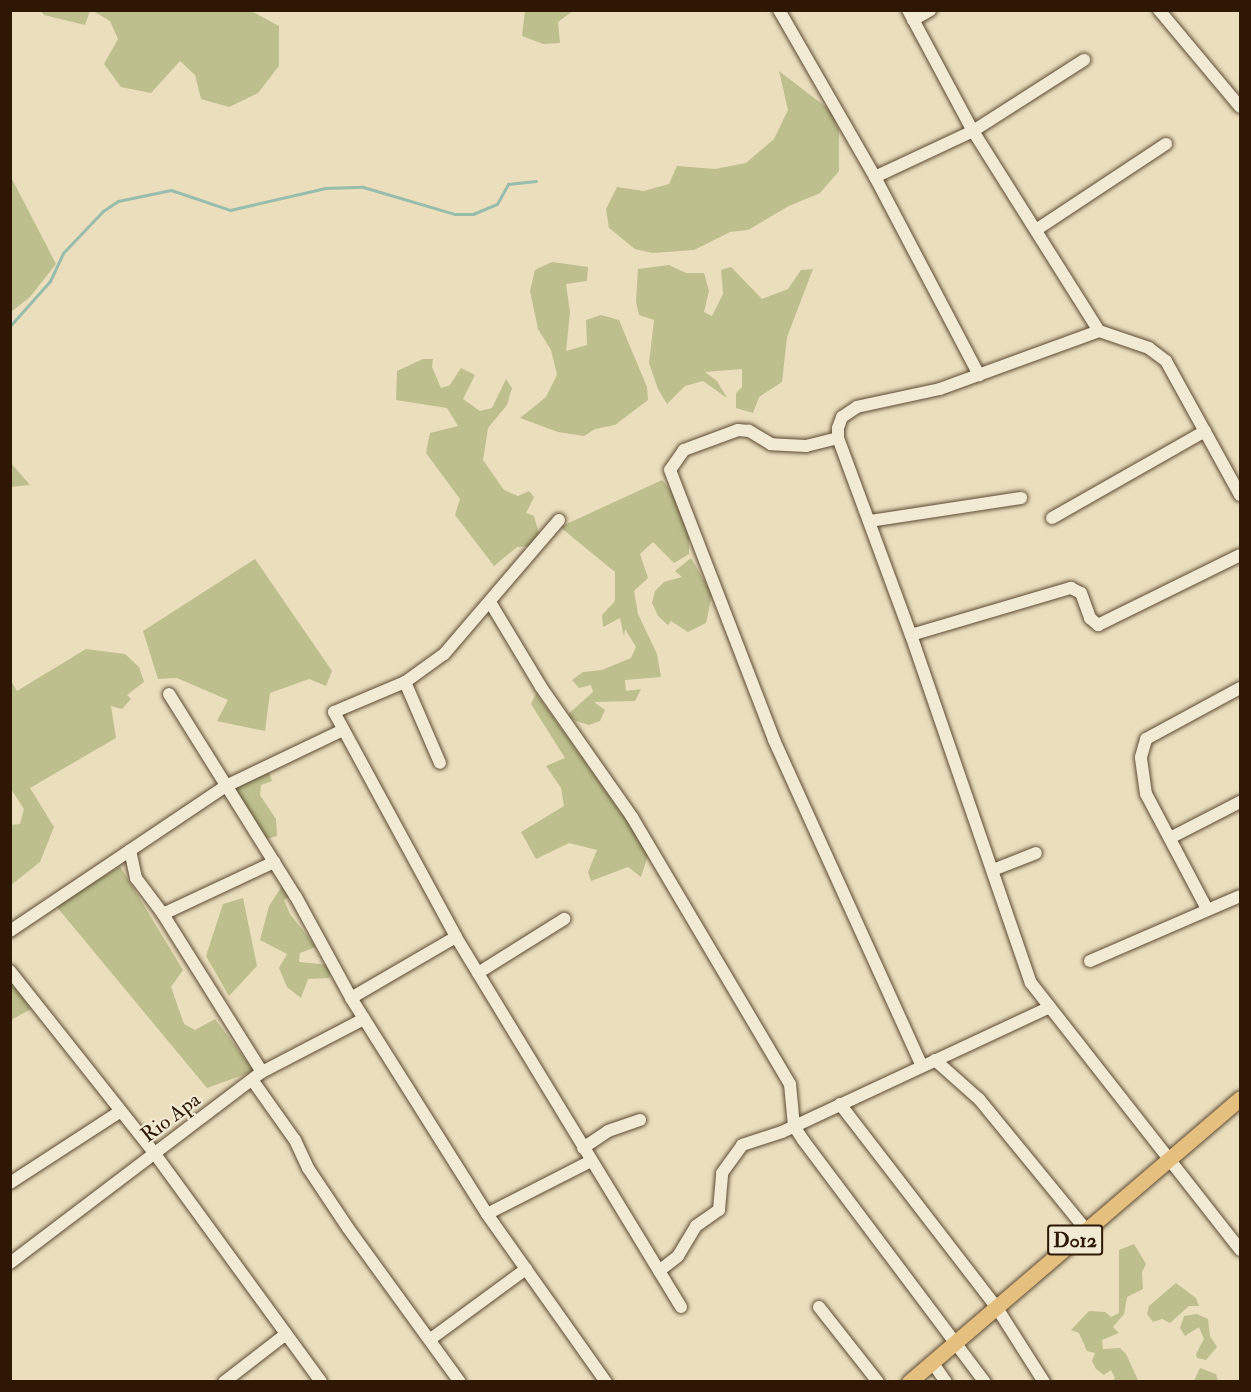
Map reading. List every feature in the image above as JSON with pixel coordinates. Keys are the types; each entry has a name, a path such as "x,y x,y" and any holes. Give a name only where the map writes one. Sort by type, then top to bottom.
{"main road":[{"name":"D012","path":"909,1382 1240,1098"}],"street":[{"path":"779,10 875,177 979,375"},
{"path":"930,10 911,15 973,131 1100,331 1149,348 1166,362 1240,495"},
{"path":"1159,10 1240,107"},
{"path":"875,177 973,131 1084,60"},
{"path":"1036,230 1166,144"},
{"path":"1100,331 979,375 848,411 838,428 838,438 911,636 1031,983 1048,1008 1240,1250"},
{"path":"838,438 806,446 771,444 750,431 738,430 684,450 670,470 774,740 922,1066"},
{"path":"1052,518 1205,431"},
{"path":"870,521 1021,498"},
{"path":"559,520 517,564 490,602 444,654 405,681 334,712 456,937 681,1307"},
{"path":"911,636 1071,588 1081,593 1090,618 1098,625 1240,555"},
{"path":"490,602 541,687 632,817 790,1084 794,1126 985,1382"},
{"path":"405,681 440,763"},
{"path":"1207,909 1146,794 1141,757 1146,739 1240,688"},
{"path":"168,694 274,862 364,1020 487,1214 606,1382"},
{"path":"10,931 226,786 343,730"},
{"path":"1170,838 1240,802"},
{"path":"130,850 136,878 163,914 295,1140 308,1168 348,1228 432,1338 460,1382"},
{"path":"993,870 1036,853"},
{"path":"163,914 274,862"},
{"path":"1090,961 1240,896"},
{"path":"477,973 564,919"},
{"path":"351,998 456,937"},
{"path":"10,971 155,1154 321,1382"},
{"path":"659,1271 678,1256 696,1226 719,1210 722,1173 742,1145 794,1126 1048,1008"},
{"name":"Rio Apa","path":"10,1263 257,1077 364,1020"},
{"path":"935,1060 979,1099 1087,1231"},
{"path":"840,1104 997,1308 1044,1382"},
{"path":"10,1183 121,1111"},
{"path":"584,1148 608,1131 640,1120"},
{"path":"487,1214 591,1161"},
{"path":"432,1338 526,1269"},
{"path":"819,1307 878,1382"},
{"path":"224,1382 286,1334"},
{"path":"932,1362 946,1382"}],"green space":[{"path":"41,11 90,11 85,25 44,15"},
{"path":"93,11 251,11 279,26 279,66 258,93 229,107 201,99 195,75 180,61 151,93 121,87 104,64 118,39 110,21"},
{"path":"525,11 573,11 558,22 560,43 543,44 522,36"},
{"path":"779,71 831,111 839,131 839,171 820,193 789,206 748,230 730,232 694,250 653,253 635,249 609,228 606,209 617,187 644,191 669,184 677,166 715,169 746,163 774,139 788,110"},
{"path":"11,177 56,264 30,297 11,312"},
{"path":"552,262 588,267 587,281 566,284 570,312 566,351 587,345 586,320 601,315 619,320 647,387 648,400 615,425 595,429 584,436 558,432 520,418 546,397 557,375 551,350 538,329 530,291 535,270"},
{"path":"669,265 686,273 704,273 709,291 704,312 712,316 723,294 721,270 731,267 762,299 788,289 801,270 813,269 787,337 782,382 759,397 753,413 736,408 736,393 742,387 742,369 705,372 717,381 727,398 703,381 685,386 667,404 658,389 649,363 654,320 639,315 636,302 638,269"},
{"path":"423,359 433,359 432,367 441,388 450,385 461,368 475,375 463,399 480,411 492,408 506,379 512,388 507,405 488,428 483,460 504,490 518,496 529,491 534,497 526,513 534,516 540,537 532,546 517,547 494,566 455,515 460,499 426,453 430,433 458,426 447,408 396,400 397,371"},
{"path":"11,463 30,485 11,487"},
{"path":"662,480 672,492 689,535 689,554 674,563 653,542 640,554 648,578 634,591 638,614 657,654 661,677 625,680 626,691 641,689 635,701 594,702 605,710 600,721 589,725 576,721 566,716 593,692 591,685 579,688 572,680 583,672 602,670 631,658 636,647 625,629 624,637 620,618 603,627 602,615 615,601 615,572 560,527"},
{"path":"691,558 712,594 706,623 688,632 671,621 668,625 658,616 652,603 655,591 664,582 682,577 675,571"},
{"path":"255,559 332,671 326,686 309,679 270,693 265,731 217,721 228,700 177,678 158,679 143,631"},
{"path":"86,649 125,654 139,667 144,682 127,695 131,699 122,709 111,706 116,738 30,788 54,827 40,862 11,885 11,825 20,824 24,809 11,789 11,681 17,691"},
{"path":"536,693 649,852 641,877 628,867 591,881 588,872 597,850 569,843 536,859 521,832 564,806 561,788 546,766 565,758 531,704"},
{"path":"268,768 272,781 261,785 260,795 276,819 277,836 266,839 228,785"},
{"path":"120,866 183,970 171,987 184,1024 195,1030 215,1019 254,1071 207,1088 56,906"},
{"path":"284,883 295,892 284,900 290,914 316,947 300,953 299,962 331,965 329,978 308,979 301,998 287,987 279,968 287,954 260,940 269,906"},
{"path":"243,898 257,966 229,996 206,956 223,904"},
{"path":"11,982 31,1009 10,1020"},
{"path":"1134,1244 1146,1264 1142,1272 1143,1289 1127,1297 1124,1314 1113,1327 1119,1333 1102,1340 1103,1349 1120,1348 1126,1354 1138,1380 1112,1381 1115,1378 1111,1370 1104,1375 1096,1369 1092,1361 1095,1353 1087,1351 1079,1333 1071,1330 1089,1311 1105,1312 1111,1317 1119,1313 1119,1250"},
{"path":"1176,1283 1196,1298 1199,1306 1189,1306 1170,1323 1162,1319 1153,1322 1147,1314 1149,1306"},
{"path":"1197,1314 1208,1319 1210,1336 1217,1347 1206,1360 1197,1358 1196,1354 1204,1339 1199,1327 1185,1336 1180,1328 1184,1316"},
{"path":"1200,1368 1216,1374 1218,1381 1194,1381"}],"waterway":[{"path":"10,326 50,281 63,253 103,211 118,201 171,190 230,210 325,188 363,187 455,214 473,214 497,204 508,184 536,181"}]}
